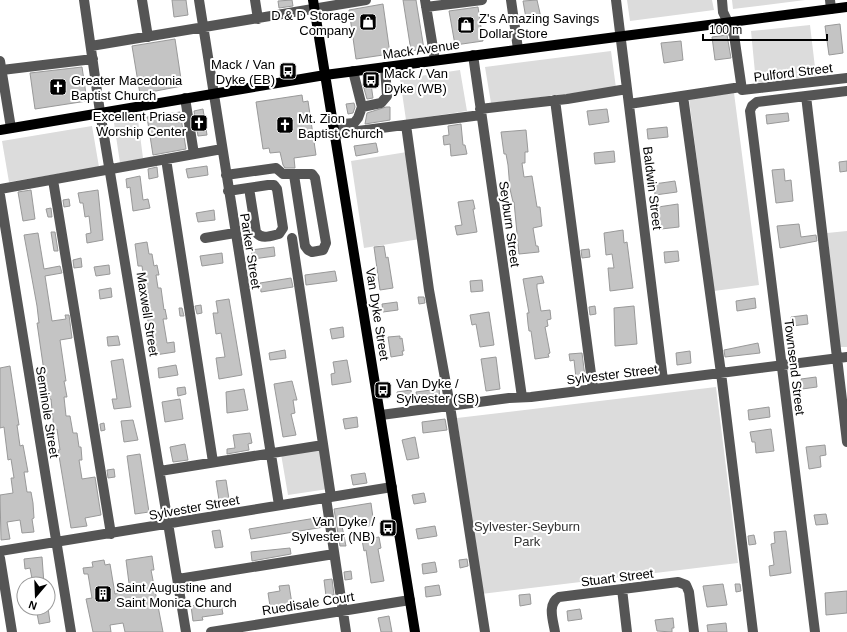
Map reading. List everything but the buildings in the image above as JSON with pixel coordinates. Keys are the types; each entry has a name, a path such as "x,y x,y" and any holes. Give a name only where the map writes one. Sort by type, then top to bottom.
{"main road":[{"name":"Mack Avenue","path":"0,130 325,75 729,22 830,4 847,7"},
{"name":"Van Dyke Street","path":"314,5 415,632"}],"street":[{"name":"Maxwell Street","path":"84,0 100,112 111,169 186,632"},
{"path":"142,0 148,37"},
{"name":"Parker Street","path":"200,0 228,191 279,505"},
{"path":"254,0 258,19"},
{"path":"91,46 258,19 314,5 366,0"},
{"path":"435,60 426,4 482,0"},
{"path":"511,0 518,49"},
{"name":"Baldwin Street","path":"616,0 663,380"},
{"path":"722,0 723,12 734,35 742,89"},
{"name":"Seyburn Street","path":"473,55 522,397"},
{"path":"11,128 1,66 93,59"},
{"path":"362,107 381,103 387,96 385,67"},
{"path":"334,130 354,123 358,118 362,107 353,72"},
{"name":"Pulford Street","path":"629,104 683,96 847,78"},
{"path":"334,130 406,125 627,89"},
{"name":"Pulford Street","path":"752,106 757,102 847,91"},
{"path":"683,96 721,373 753,632"},
{"path":"806,96 847,442"},
{"path":"185,98 194,154"},
{"path":"555,100 593,389"},
{"name":"Townsend Street","path":"752,106 750,111 815,632"},
{"path":"406,125 429,290 450,406 485,632"},
{"path":"0,189 222,149"},
{"path":"166,159 213,462"},
{"path":"226,175 276,168 280,173 294,175 307,173 315,178 326,243 323,250 312,252 305,246 294,175"},
{"path":"53,180 110,534"},
{"path":"228,191 249,188 274,185 277,189 284,228 279,234 262,237 256,232 249,188"},
{"name":"Seminole Street","path":"0,195 71,632"},
{"path":"205,238 235,233"},
{"path":"292,238 323,445 334,554 346,632"},
{"name":"Sylvester Street","path":"381,415 847,357"},
{"path":"160,471 323,445"},
{"name":"Sylvester Street","path":"0,551 169,525 279,505 392,487"},
{"path":"178,580 334,554"},
{"path":"0,558 12,632"},
{"name":"Stuart Street","path":"555,632 551,610 552,604 559,598 678,582 686,586 689,592 694,632"},
{"path":"622,590 627,632"},
{"name":"Ruedisale Court","path":"211,632 410,600"}],"green space":[{"path":"627,0 712,0 714,10 630,21"},
{"path":"732,0 805,0 733,9"},
{"path":"810,25 816,76 756,83 751,31"},
{"path":"611,51 616,88 491,103 485,67"},
{"path":"460,70 467,111 406,120 400,79"},
{"path":"734,93 759,285 714,291 689,99"},
{"path":"138,120 143,158 120,163 114,123"},
{"path":"92,126 99,167 9,182 2,141"},
{"path":"407,152 420,239 364,248 351,161"},
{"path":"847,231 847,347 840,347 827,233"},
{"name":"Sylvester-Seyburn Park","path":"716,387 738,563 481,594 457,418"},
{"path":"321,448 328,489 288,495 281,454"}],"place":[{"name":"D & D Storage Company","path":"368,22"},
{"name":"Z's Amazing Savings Dollar Store","path":"466,25"},
{"name":"Mack / Van Dyke (EB)","path":"288,71"},
{"name":"Mack / Van Dyke (WB)","path":"371,80"},
{"name":"Greater Macedonia Baptist Church","path":"58,87"},
{"name":"Excellent Priase Worship Center","path":"199,123"},
{"name":"Mt. Zion Baptist Church","path":"285,125"},
{"name":"Van Dyke / Sylvester (SB)","path":"383,390"},
{"name":"Van Dyke / Sylvester (NB)","path":"388,528"},
{"name":"Saint Augustine and Saint Monica Church","path":"103,594"}]}
